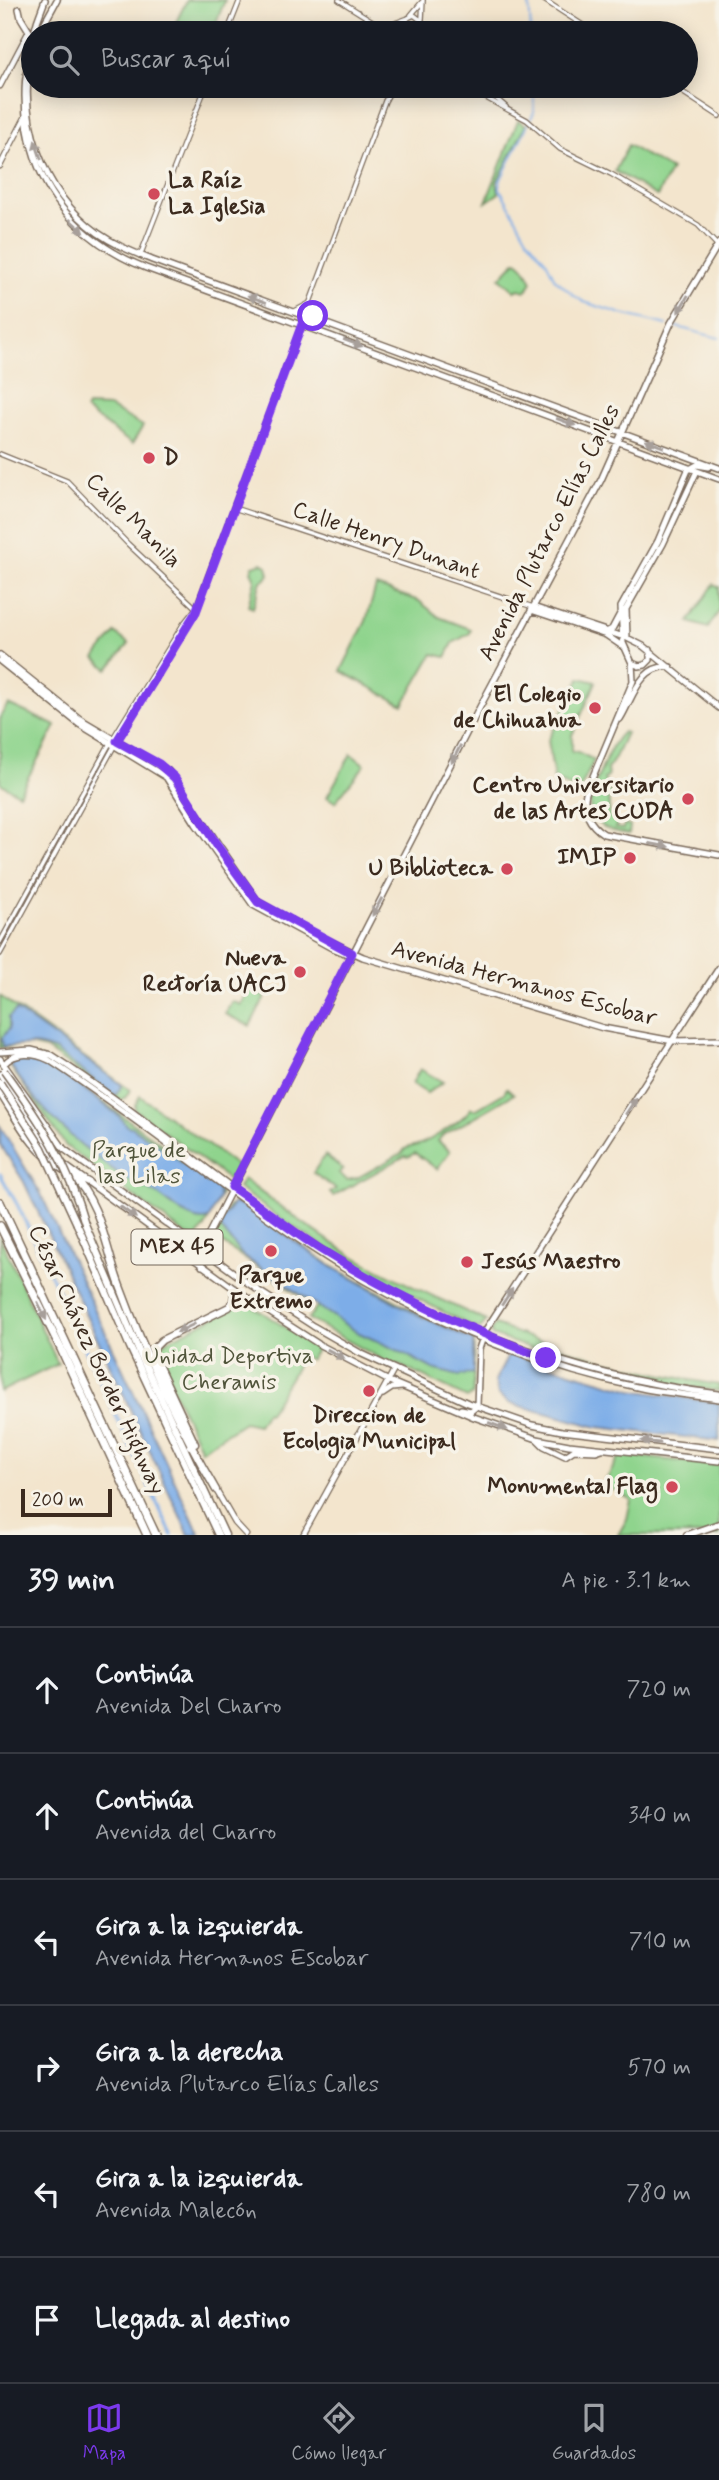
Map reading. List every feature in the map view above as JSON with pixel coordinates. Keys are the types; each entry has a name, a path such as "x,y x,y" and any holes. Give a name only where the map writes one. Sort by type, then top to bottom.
{"highway":[{"path":"2,1067 62,1160 77,1195 85,1224 141,1356 225,1535"},
{"path":"0,1083 42,1148 218,1535"},
{"path":"0,1093 34,1146 45,1157 88,1182"},
{"path":"71,1174 91,1199 119,1284 190,1446 216,1490"},
{"name":"César Chávez Border Highway","path":"0,1202 156,1535"},
{"name":"César Chávez Border Highway","path":"0,1226 61,1349 147,1535"},
{"path":"190,1446 195,1444 154,1356 154,1348 162,1340 229,1307 234,1300 234,1289"},
{"path":"687,1535 719,1524"}],"main road":[{"path":"34,21 45,0"},
{"path":"46,21 57,0"},
{"path":"19,9 23,21"},
{"path":"40,9 43,14 49,15"},
{"path":"0,86 21,46"},
{"path":"19,67 21,60"},
{"path":"28,98 33,137 43,166 58,192 92,228 117,245 140,256 719,469"},
{"path":"18,112 35,172 54,203 89,237 130,261 693,469"},
{"path":"0,166 28,113"},
{"name":"Avenida Plutarco Elías Calles","path":"201,1250 619,441 670,326 719,245"},
{"path":"130,261 140,256"},
{"path":"146,268 146,261 152,260"},
{"path":"293,312 302,310 309,304 318,321"},
{"path":"426,371 434,363"},
{"path":"508,401 512,395 520,395"},
{"path":"609,427 619,426 629,419"},
{"path":"607,631 612,629 620,614 622,603 658,541 693,469 696,465 719,479"},
{"path":"693,469 663,544 626,609 624,648 632,663 633,681 584,797 585,810 592,825 599,831 719,855"},
{"path":"706,470 719,469"},
{"name":"Calle Henry Dunant","path":"531,608 607,631 650,650 719,708"},
{"name":"Calle Henry Dunant","path":"531,608 606,635 624,648"},
{"path":"620,614 624,637"},
{"path":"632,663 645,665 650,660 650,650"},
{"name":"Avenida Hermanos Escobar","path":"0,654 79,724 134,754 166,777 253,905 296,929 352,955 603,1028 673,1041 719,1040"},
{"name":"Avenida Hermanos Escobar","path":"0,661 12,667"},
{"path":"615,725 648,672 658,667 670,667"},
{"name":"Avenida Hermanos Escobar","path":"134,754 165,769 175,778 218,847 255,899 352,955"},
{"path":"236,881 255,903 262,905"},
{"path":"296,929 299,927 320,937"},
{"path":"455,1409 471,1411 477,1406 483,1336 719,968"},
{"path":"679,1032 683,1041"},
{"path":"0,1052 31,1050 51,1055 231,1189 344,1263 483,1336 603,1374 719,1396"},
{"path":"2,1067 9,1058 24,1054 39,1055 49,1060 231,1189"},
{"name":"MEX 45","path":"2,1067 50,1152 234,1289 313,1340 402,1387 537,1439 719,1461"},
{"name":"MEX 45","path":"2,1067 64,1149 184,1238 313,1326 394,1370 477,1406 545,1429 719,1449"},
{"path":"222,1185 225,1202"},
{"path":"184,1238 198,1241 209,1232"},
{"path":"169,1241 176,1240 177,1233"},
{"path":"201,1250 202,1266"},
{"path":"303,1535 394,1370"},
{"path":"383,1394 392,1388 402,1387"},
{"path":"537,1439 541,1444 564,1455 574,1450 596,1451 603,1448"},
{"path":"216,1490 235,1523 246,1535"}],"street":[{"path":"232,21 240,0"},
{"path":"340,0 372,21"},
{"path":"407,21 423,0"},
{"path":"422,21 423,0"},
{"path":"544,0 576,21"},
{"path":"398,21 417,16 422,21"},
{"path":"140,256 201,98"},
{"path":"0,942 114,742 177,645 196,608 386,98"},
{"path":"487,98 527,120 554,146 611,174 698,225 719,245"},
{"path":"496,98 507,108"},
{"path":"691,98 719,116"},
{"name":"Calle Manila","path":"0,454 67,481 196,608"},
{"name":"Calle Henry Dunant","path":"233,508 531,608"},
{"path":"187,598 196,598 202,594"},
{"path":"0,954 102,763"}],"green space":[{"path":"187,0 225,0 217,21 176,21"},
{"path":"518,120 526,125 497,182 499,193 486,202"},
{"path":"628,145 671,170 657,196 615,171"},
{"path":"516,261 532,282 526,291 515,291 500,278"},
{"path":"87,406 109,407 143,426 132,444 85,410"},
{"path":"262,563 267,566 269,574 261,581 253,608 248,606 255,580 251,571 253,566"},
{"path":"714,584 719,587 719,611 708,628 689,622"},
{"path":"376,586 419,601 439,617 471,629 470,633 453,643 446,657 433,654 403,705 341,671 366,621"},
{"path":"115,633 129,644 108,669 95,658"},
{"path":"580,678 596,682 572,735 572,752 576,751 594,760 579,792 554,779 548,740"},
{"path":"8,704 56,726 19,794 0,783 0,717"},
{"path":"623,732 626,733 616,757 607,769 608,777 604,779 609,787 608,792 613,793 612,797 608,796 610,817 618,820 616,828 630,826 629,834 612,831 601,825 590,811 590,801 597,779 616,739"},
{"path":"351,754 365,765 335,802 327,797"},
{"path":"249,989 265,997 250,1026 225,1014 232,1001 241,1005"},
{"path":"0,996 130,1090 125,1098 118,1100 46,1049 28,1045 0,1048"},
{"name":"Parque de las Lilas","path":"22,1057 39,1058 50,1063 216,1184 221,1194 204,1229 196,1237 186,1235 66,1146 10,1066 12,1060"},
{"path":"420,1069 443,1082 427,1093 412,1084"},
{"path":"507,1088 514,1094 442,1136 438,1141 450,1151 437,1169 415,1153 333,1196 330,1193 336,1189 313,1173 325,1155 343,1169 339,1173 347,1180 357,1178 402,1153 406,1148 437,1136 471,1108 475,1110 504,1093"},
{"path":"140,1096 237,1166 229,1180 135,1110"},
{"path":"243,1179 350,1254 486,1321 480,1329 471,1326 354,1266 238,1188"},
{"path":"237,1202 335,1268 474,1340 473,1395 467,1398 399,1365 394,1366 308,1319 318,1305 314,1302 312,1304 217,1240 213,1240 228,1207"},
{"path":"0,1237 58,1364 0,1392"},
{"name":"Unidad Deportiva Cheramis","path":"237,1296 317,1348 310,1360 303,1356 269,1413 266,1412 258,1425 244,1422 201,1450 156,1354 160,1344 231,1309"},
{"path":"495,1325 606,1361 719,1385 719,1391 632,1376 548,1354 492,1335 491,1331"},
{"path":"620,1455 719,1465 719,1535 618,1535 627,1519 631,1500 604,1484"}],"water":[{"path":"16,1010 122,1085 116,1095 56,1051 35,1045 3,1046 2,1038 9,1029 9,1017"},
{"name":"Parque de las Lilas","path":"26,1058 49,1066 74,1082 119,1116 127,1126 218,1189 219,1198 209,1219 196,1219 182,1213 154,1193 125,1178 77,1141 35,1099 11,1066 12,1062"},
{"path":"0,1126 41,1194 200,1535 189,1535 24,1182 0,1144"},
{"path":"234,1203 244,1207 332,1267 418,1315 473,1340 473,1373 459,1376 433,1369 357,1332 243,1256 220,1227 221,1221"},
{"path":"513,1355 632,1390 719,1403 719,1441 597,1427 509,1403 498,1394 495,1381 508,1356"}],"waterway":[{"path":"529,0 530,21"},
{"path":"534,98 534,112 500,181 500,189 527,238 546,261 555,279 584,302 667,325"},
{"path":"673,326 719,338"},
{"path":"0,1174 18,1206 172,1535"}],"place":[{"name":"La Raíz La Iglesia","path":"154,194"},
{"name":"D","path":"149,458"},
{"name":"El Colegio de Chihuahua","path":"595,708"},
{"name":"Centro Universitario de las Artes CUDA","path":"688,799"},
{"name":"IMIP","path":"630,858"},
{"name":"U Biblioteca","path":"507,869"},
{"name":"Nueva Rectoría UACJ","path":"300,972"},
{"name":"Parque Extremo","path":"271,1251"},
{"name":"Jesús Maestro","path":"467,1262"},
{"name":"Direccion de Ecologia Municipal","path":"369,1391"},
{"name":"Monumental Flag","path":"672,1487"}],"route":[{"path":"313,316 318,321 305,316 196,612 117,741 159,764 175,778 218,847 258,902 352,953 232,1187 317,1247 388,1289 486,1335 546,1358"}]}
